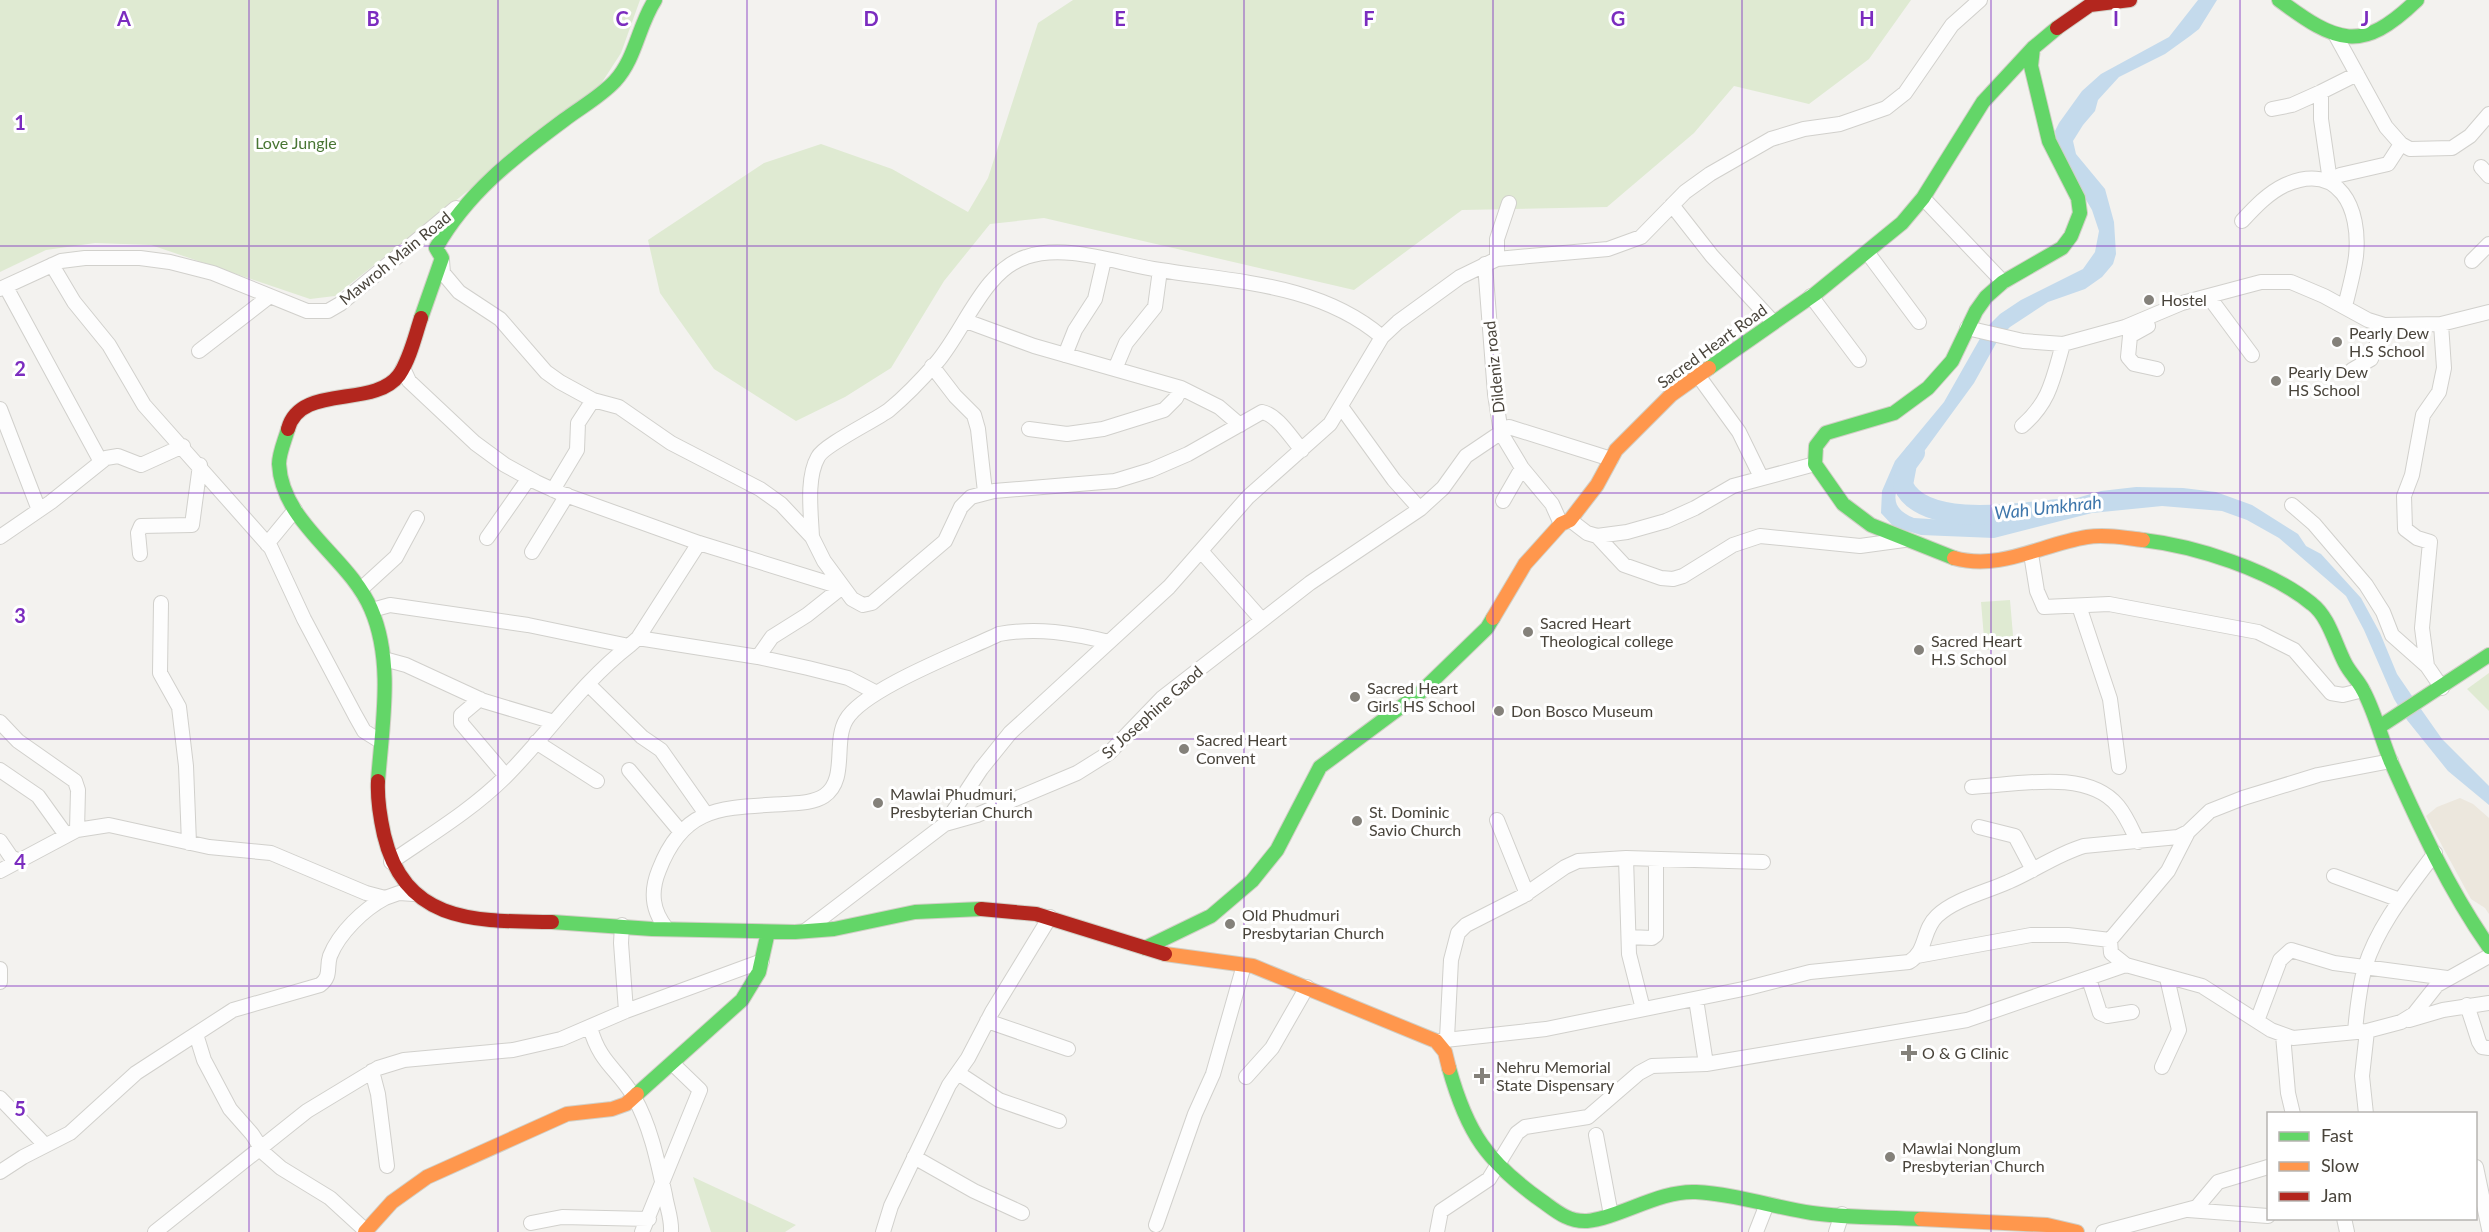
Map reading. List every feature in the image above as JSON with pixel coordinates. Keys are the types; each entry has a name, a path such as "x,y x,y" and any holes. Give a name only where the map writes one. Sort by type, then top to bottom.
{"street":[{"path":"656,0 644,23 634,54 615,81 476,191 442,235 436,248 442,258 443,273 459,292 500,319 546,372 593,400 619,407 671,443 760,489 781,504 812,537 824,561 842,588 857,603 872,603 945,541 964,503 971,496 985,492 1115,481 1151,470 1188,454 1262,412 1269,413 1302,450"},
{"path":"945,824 981,769 1010,733 1169,587 1248,496 1330,424 1342,408 1382,337 1440,291 1491,262 1608,249 1641,237 1672,205 1710,174 1771,140 1804,129 1840,124 1867,116 1895,102 1918,76 1952,25 1980,0"},
{"path":"2088,2 2130,0"},
{"path":"2282,0 2307,21 2336,36 2358,38 2381,30 2394,22 2417,0"},
{"name":"Sacred Heart Road","path":"1145,948 1211,916 1251,881 1277,850 1320,767 1421,692 1487,628 1498,613 1516,575 1597,485 1616,450 1671,395 1697,374 1811,297 1902,223 1923,198 1983,102 2033,48 2088,2"},
{"path":"2336,36 2389,132 2401,144 2410,148 2442,150 2452,148 2470,136 2489,114"},
{"path":"2033,48 2031,66 2049,141 2078,198 2080,213 2071,236 2062,248 2003,282 1976,311 1973,330 1952,361 1928,388 1894,413 1826,433 1816,446 1815,464 1843,504 1871,525 1909,539 1940,554 1965,561 2031,554 2086,537 2110,536 2169,543 2207,553 2258,572 2303,597 2320,611 2346,665 2363,690 2391,761 2435,854 2468,916 2489,947"},
{"path":"2272,110 2292,105 2356,74"},
{"path":"2321,92 2321,119 2335,178 2354,222 2356,256 2344,306"},
{"path":"2242,220 2264,199 2285,185 2313,178 2335,178 2388,164 2401,144"},
{"name":"Mawroh Main Road","path":"3,288 52,265 85,258 170,262 213,273 307,311 328,311 382,271 476,191"},
{"path":"1923,198 2003,282"},
{"name":"Dildeniz road","path":"1509,203 1491,262 1495,394 1501,433 1522,468 1565,522"},
{"path":"1672,205 1712,256 1773,322"},
{"path":"2472,261 2489,244"},
{"path":"812,537 813,468 820,453 826,447 848,437 889,409 932,366 966,321 999,270 1012,262 1046,252 1160,270 1238,279 1274,287 1342,310 1364,322 1382,337"},
{"path":"1867,252 1918,322"},
{"path":"442,258 399,375 384,387 367,393 310,403 288,424 279,462 282,483 295,510 361,589 372,610 384,659 377,796 383,836 399,878 423,901 459,915 502,921 768,932 834,929 915,912 987,909 1050,917 1166,954 1244,964 1442,1040 1546,1029 1696,999 1810,972 1909,962 1917,956 2031,935 2110,940"},
{"path":"1065,355 1075,330 1095,299 1104,260"},
{"path":"52,265 74,302 109,345 144,405 200,465 267,544 354,715 364,731 380,741"},
{"path":"1115,369 1126,343 1155,307 1160,270"},
{"path":"1973,330 2002,337 2063,344 2125,327 2161,312 2260,282 2291,282 2344,306 2367,320 2384,325 2441,324 2489,312"},
{"path":"3,288 101,462"},
{"path":"199,351 270,296"},
{"path":"1811,297 1859,360"},
{"path":"2209,297 2252,355"},
{"path":"2157,369 2130,361 2128,340 2134,333 2156,322 2161,312"},
{"path":"966,321 1065,355 1181,388 1219,406 1240,425"},
{"path":"2427,666 2421,628 2430,542 2417,538 2405,529 2404,496 2412,475 2425,409 2439,392 2444,368 2441,324"},
{"path":"2352,370 2371,359 2384,325"},
{"path":"2022,426 2044,404 2063,344"},
{"path":"932,366 955,396 974,415 978,429 985,492"},
{"path":"403,368 409,381 475,443 529,478 553,490 699,543 842,588"},
{"path":"1697,374 1739,432 1761,477"},
{"path":"1029,429 1067,434 1104,429 1164,410 1176,398 1181,388"},
{"path":"553,490 580,445 578,423 593,400"},
{"path":"1342,408 1394,480 1420,508"},
{"path":"0,409 39,510"},
{"path":"1501,433 1509,427 1516,427 1611,459"},
{"name":"Sr Josephine Gaod","path":"806,931 945,824 977,815 1077,772 1099,760 1162,698 1334,566 1420,508 1443,488 1466,456 1501,433"},
{"path":"1,535 113,455 141,465 183,446"},
{"path":"1565,522 1597,536 1627,532 1666,521 1695,508 1733,486 1815,464"},
{"path":"140,554 138,533 141,526 192,525 200,465"},
{"path":"1503,501 1522,468"},
{"path":"487,538 529,478"},
{"path":"532,552 567,495"},
{"path":"2292,505 2314,524 2366,585 2383,612 2392,635 2427,666 2442,688"},
{"path":"267,544 295,510"},
{"path":"361,589 396,557 417,518"},
{"path":"1597,536 1624,566 1660,578 1674,579 1683,576 1733,545 1760,536 1860,546 1909,539"},
{"path":"391,862 506,776 588,684 634,642 699,543"},
{"path":"1201,551 1262,620"},
{"path":"2031,554 2037,591 2044,607 2109,604 2258,632 2294,650 2331,693 2343,695 2363,690"},
{"path":"758,657 772,637 807,615 842,588"},
{"path":"161,603 160,673 179,707 186,766 189,843"},
{"path":"372,610 390,605 634,642 758,657 848,678 875,692"},
{"path":"2079,606 2110,699 2119,767"},
{"path":"667,929 657,916 654,886 666,853 680,831 687,824 705,814 822,797 836,782 845,721 863,700 875,692 999,634 1019,630 1054,630 1109,642"},
{"path":"2379,727 2442,688 2489,655"},
{"path":"384,659 406,665 480,699 554,722"},
{"path":"588,684 642,737 661,750 705,814"},
{"path":"480,699 461,715 461,723 506,776"},
{"path":"0,722 18,741 75,781 78,790 71,832"},
{"path":"536,742 597,782"},
{"path":"1917,956 1927,928 1943,912 2084,846 2178,837 2188,832 2210,812 2243,798 2318,775 2391,761"},
{"path":"0,770 38,796 71,832"},
{"path":"629,770 680,831"},
{"path":"1972,787 2068,782 2086,785 2117,805 2138,842"},
{"path":"1497,820 1527,894"},
{"path":"0,871 71,832 109,825 189,843 271,853 366,893 385,897"},
{"path":"1979,827 2015,836 2033,870"},
{"path":"2188,832 2168,871 2110,940 2111,953 2126,966 2202,986 2283,1035 2308,1038 2361,1031 2467,1005 2489,1003"},
{"path":"0,842 11,857 17,860"},
{"path":"2366,1112 2361,1031 2365,966 2400,900 2435,854"},
{"path":"1626,858 1629,954 1642,1009"},
{"path":"1763,862 1626,858 1571,863 1527,894 1466,925 1458,933 1451,960 1442,1040 1465,1120 1478,1143 1498,1167 1550,1209 1578,1222 1611,1215 1654,1200 1692,1192 1720,1194 1798,1211 2047,1225 2076,1232"},
{"path":"1629,937 1652,938 1656,935 1656,859"},
{"path":"2334,876 2400,900"},
{"path":"0,1172 70,1133 136,1073 233,1010 320,985 328,977 331,955 338,942 361,916 385,897 399,893 414,894"},
{"path":"883,1232 891,1206 949,1086 1050,917"},
{"path":"622,925 621,943 626,1011"},
{"path":"196,1034 204,1059 230,1109 252,1134 260,1148 281,1168 330,1198 365,1231 392,1202 427,1177 567,1114 585,1110 618,1108 634,1098 742,1000 759,972 768,932"},
{"path":"2257,1021 2284,953 2291,950 2334,963 2447,978"},
{"path":"2401,1023 2414,1014 2437,985 2489,956"},
{"path":"155,1232 307,1111 372,1071 388,1064 420,1057 524,1048 561,1039 626,1011 762,961"},
{"path":"1156,1225 1195,1114 1213,1074 1244,964"},
{"path":"1437,1232 1441,1211 1489,1179 1517,1133 1525,1127 1588,1117 1639,1073 1652,1066 1706,1064 1966,1020 2126,966"},
{"path":"0,969 0,982"},
{"path":"2162,1067 2179,1030 2167,978"},
{"path":"2090,979 2100,1013 2107,1016 2132,1012"},
{"path":"1246,1077 1277,1041 1306,987"},
{"path":"1696,999 1706,1064"},
{"path":"2467,1005 2479,1042 2482,1047 2489,1048"},
{"path":"987,1021 1068,1049"},
{"path":"590,1027 594,1044 604,1061 634,1098 663,1178 671,1232"},
{"path":"2283,1035 2288,1093 2293,1112"},
{"path":"642,1232 700,1090 672,1063"},
{"path":"372,1071 378,1094 387,1166"},
{"path":"958,1073 999,1100 1059,1121"},
{"path":"0,1098 45,1145"},
{"path":"1596,1136 1611,1215"},
{"path":"914,1157 974,1191 1022,1213"},
{"path":"2480,1166 2489,1228"},
{"path":"2103,1232 2201,1205 2218,1182 2267,1167"},
{"path":"1756,1232 1767,1204"},
{"path":"2186,1210 2267,1216"},
{"path":"1836,1232 1842,1214"},
{"path":"531,1222 562,1217 649,1219"},
{"path":"1576,1232 1591,1220"}],"shaded area":[{"path":"2460,798 2473,804 2489,818 2489,914 2485,908 2471,899 2426,816 2437,807"}],"green space":[{"name":"Love Jungle","path":"0,0 640,0 621,53 599,87 335,296 310,299 151,245 95,243 46,250 0,272"},
{"path":"1073,0 1911,0 1869,59 1809,104 1734,86 1694,133 1607,207 1462,210 1354,290 1044,218 990,224 944,281 891,368 845,397 796,421 714,369 660,293 648,240 764,163 821,144 892,169 968,212 988,178 1038,23"},
{"path":"2010,600 2014,647 1985,650 1981,602"},
{"path":"2489,673 2489,711 2467,689"},
{"path":"693,1177 796,1225 785,1232 711,1232"}],"water":[{"path":"2198,0 2217,0 2199,29 2165,54 2119,77 2098,100 2095,111 2073,141 2076,154 2105,189 2114,222 2116,254 2113,264 2102,277 2085,289 2048,302 2010,327 1999,338 1974,383 1898,487 1896,502 1900,510 1914,518 1991,523 2101,491 2136,487 2183,488 2216,492 2252,505 2298,534 2306,546 2321,554 2361,598 2380,633 2397,674 2442,739 2489,786 2489,805 2448,771 2407,720 2394,699 2364,630 2346,596 2279,538 2247,520 2222,511 2162,506 2092,513 1994,538 1921,535 1894,527 1881,513 1882,491 1895,461 1944,402 1986,328 2000,314 2021,300 2083,269 2095,252 2099,231 2092,210 2058,152 2055,131 2059,123 2082,91 2101,74 2169,37"}],"waterway":[{"name":"Wah Umkhrah","path":"1915,453 1907,464 1903,485 1914,499 1930,508 1973,515 2058,509"}],"traffic: fast":[{"path":"421,318 442,258 436,248 448,228 477,193 510,162 615,81 628,62 655,0"},
{"path":"2279,0 2317,26 2333,33 2349,36 2364,35 2380,29 2417,0"},
{"path":"1709,368 1815,294 1902,223 1923,198 1983,102 2033,48 2057,28"},
{"path":"1954,558 1871,525 1843,504 1815,464 1816,446 1826,433 1894,413 1928,388 1952,361 1976,311 1986,297 2003,282 2062,248 2071,236 2080,213 2078,198 2049,141 2031,66 2033,48"},
{"path":"288,429 279,464 283,485 304,523 361,590 378,629 385,694 378,781"},
{"path":"2143,540 2209,554 2254,570 2276,580 2318,609 2347,667 2367,698 2391,762 2436,857 2489,947"},
{"path":"1145,948 1211,916 1252,881 1277,850 1320,767 1421,692 1487,628 1493,618"},
{"path":"2379,727 2489,655"},
{"path":"552,922 652,929 795,932 834,929 915,912 981,909"},
{"path":"637,1094 742,1000 759,972 768,932"},
{"path":"1449,1068 1463,1111 1493,1159 1523,1187 1557,1212 1574,1220 1599,1219 1668,1195 1696,1192 1725,1195 1825,1215 1921,1219"}],"traffic: slow":[{"path":"1493,618 1525,564 1561,524 1570,520 1597,485 1616,450 1671,395 1709,368"},
{"path":"1954,558 1971,561 2005,559 2070,540 2094,536 2143,540"},
{"path":"1165,954 1253,966 1436,1041 1445,1052 1449,1068"},
{"path":"365,1232 392,1202 427,1177 567,1114 612,1109 626,1104 637,1094"},
{"path":"1921,1219 2047,1225 2077,1232"}],"traffic: jam":[{"path":"2057,28 2090,5 2130,0"},
{"path":"288,429 295,415 307,406 373,391 388,385 403,369 421,318"},
{"path":"378,781 381,822 394,864 408,886 426,901 447,912 471,918 552,922"},
{"path":"981,909 1036,914 1165,954"}],"place":[{"name":"Hostel","path":"2149,300"},
{"name":"Pearly Dew H.S School","path":"2337,342"},
{"name":"Pearly Dew HS School","path":"2276,381"},
{"name":"Sacred Heart Theological college","path":"1528,632"},
{"name":"Sacred Heart H.S School","path":"1919,650"},
{"name":"Sacred Heart Girls HS School","path":"1355,697"},
{"name":"Don Bosco Museum","path":"1499,711"},
{"name":"Sacred Heart Convent","path":"1184,749"},
{"name":"Mawlai Phudmuri, Presbyterian Church","path":"878,803"},
{"name":"St. Dominic Savio Church","path":"1357,821"},
{"name":"Old Phudmuri Presbytarian Church","path":"1230,924"},
{"name":"O & G Clinic","path":"1909,1053"},
{"name":"Nehru Memorial State Dispensary","path":"1482,1076"},
{"name":"Mawlai Nonglum Presbyterian Church","path":"1890,1157"}]}
